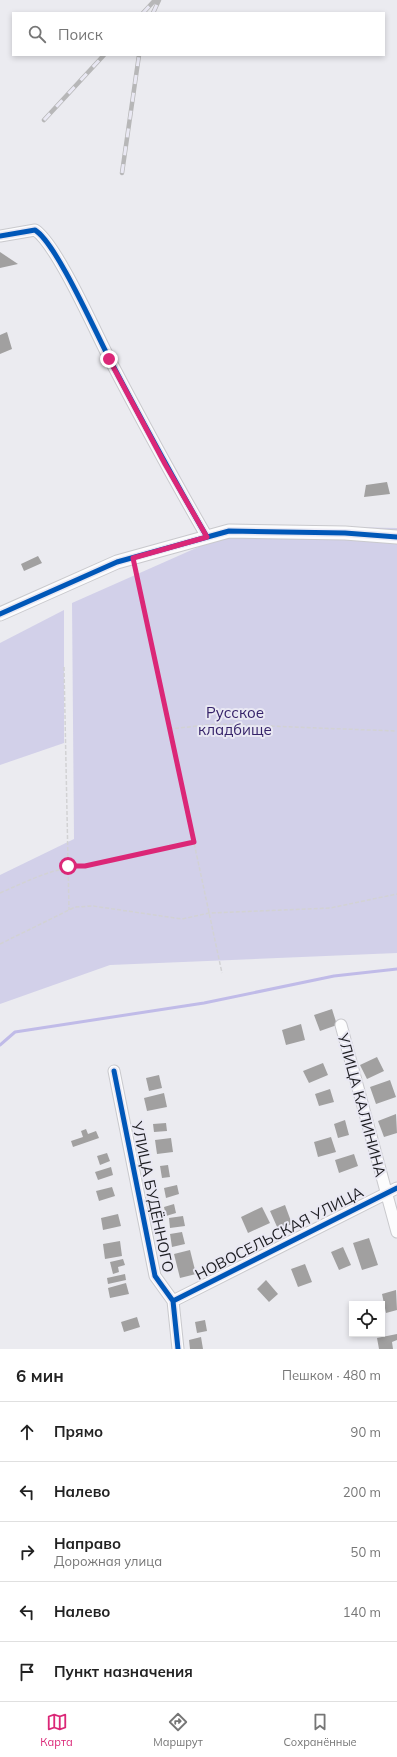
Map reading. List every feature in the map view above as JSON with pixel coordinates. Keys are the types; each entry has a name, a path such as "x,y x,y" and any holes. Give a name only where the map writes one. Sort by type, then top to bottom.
{"street":[{"path":"0,236 34,230 42,234 63,268 165,464 207,537"},
{"path":"0,614 117,562 229,531 345,533 397,537"},
{"name":"УЛИЦА КАЛИНИНА","path":"341,1025 397,1232"},
{"name":"УЛИЦА БУДЁННОГО","path":"114,1071 155,1276 173,1300"},
{"name":"НОВОСЕЛЬСКАЯ УЛИЦА","path":"173,1300 397,1188"},
{"path":"173,1300 178,1349"}],"path":[{"path":"133,558 222,973"},
{"path":"64,667 69,910"},
{"path":"169,729 217,724 395,731"},
{"path":"0,893 68,866 85,866 194,842"},
{"path":"0,944 75,907 93,906 182,919 209,912 330,908 397,894"}],"green space":[{"name":"Русское кладбище","path":"295,526 397,528 397,953 110,965 0,1004 0,875 74,839 72,603 230,533"},
{"path":"64,610 64,743 0,765 0,643"}],"building":[{"path":"0,252 18,264 0,268"},
{"path":"7,332 12,349 0,354 0,335"},
{"path":"387,482 390,494 364,497 366,485"},
{"path":"38,556 42,563 24,571 21,564"},
{"path":"332,1009 337,1025 320,1031 314,1015"},
{"path":"301,1024 305,1040 286,1045 282,1030"},
{"path":"377,1057 384,1071 367,1079 360,1065"},
{"path":"323,1063 328,1075 309,1083 303,1071"},
{"path":"159,1075 162,1088 149,1091 146,1078"},
{"path":"390,1080 396,1097 376,1104 370,1087"},
{"path":"330,1089 334,1102 319,1106 315,1094"},
{"path":"164,1093 167,1107 147,1111 144,1098"},
{"path":"396,1114 397,1133 384,1137 378,1121"},
{"path":"345,1120 349,1135 338,1138 334,1124"},
{"path":"166,1123 167,1131 154,1132 153,1124"},
{"path":"86,1129 88,1134 96,1131 99,1138 73,1147 71,1141 83,1137 81,1131"},
{"path":"331,1137 336,1152 318,1157 314,1142"},
{"path":"171,1138 173,1152 157,1154 155,1140"},
{"path":"107,1153 110,1161 100,1165 97,1156"},
{"path":"354,1154 358,1166 339,1173 335,1160"},
{"path":"168,1165 170,1177 162,1178 160,1166"},
{"path":"111,1167 113,1175 98,1180 95,1172"},
{"path":"177,1185 179,1194 166,1198 164,1188"},
{"path":"112,1187 115,1196 99,1201 96,1191"},
{"path":"174,1204 176,1213 166,1216 164,1207"},
{"path":"285,1205 292,1224 278,1229 270,1211"},
{"path":"262,1207 270,1223 248,1233 241,1217"},
{"path":"118,1214 121,1226 103,1230 101,1218"},
{"path":"183,1216 185,1226 170,1228 169,1218"},
{"path":"182,1232 185,1244 172,1247 170,1234"},
{"path":"369,1238 378,1265 362,1270 353,1243"},
{"path":"120,1241 122,1256 105,1259 103,1244"},
{"path":"343,1247 351,1265 339,1270 331,1252"},
{"path":"190,1250 196,1274 180,1278 174,1254"},
{"path":"123,1259 125,1265 118,1267 119,1272 113,1274 110,1262"},
{"path":"305,1264 312,1282 298,1287 291,1269"},
{"path":"125,1274 126,1280 108,1284 107,1278"},
{"path":"266,1280 278,1294 269,1302 257,1289"},
{"path":"126,1283 129,1294 110,1298 108,1288"},
{"path":"396,1290 397,1310 386,1313 385,1301 383,1301 382,1294"},
{"path":"137,1317 140,1327 124,1332 121,1322"},
{"path":"205,1320 207,1331 197,1333 195,1322"},
{"path":"397,1334 397,1340 392,1342 393,1349 379,1349 377,1338"},
{"path":"201,1337 203,1349 190,1349 189,1340"}],"waterway":[{"path":"0,1045 15,1032 204,1003 334,976 397,969"}],"railway":[{"path":"144,12 155,0"},
{"path":"153,12 159,0"},
{"path":"44,120 103,56"},
{"path":"122,173 139,56"}],"cycle path":[{"path":"0,236 35,230 44,238 75,289 145,426 207,537"},
{"path":"0,614 117,562 229,531 345,533 397,537"},
{"path":"114,1071 155,1276 173,1301 178,1349"},
{"path":"173,1301 397,1188"}],"route":[{"path":"68,866 85,866 194,842 133,558 207,537 165,464 109,359"}]}
